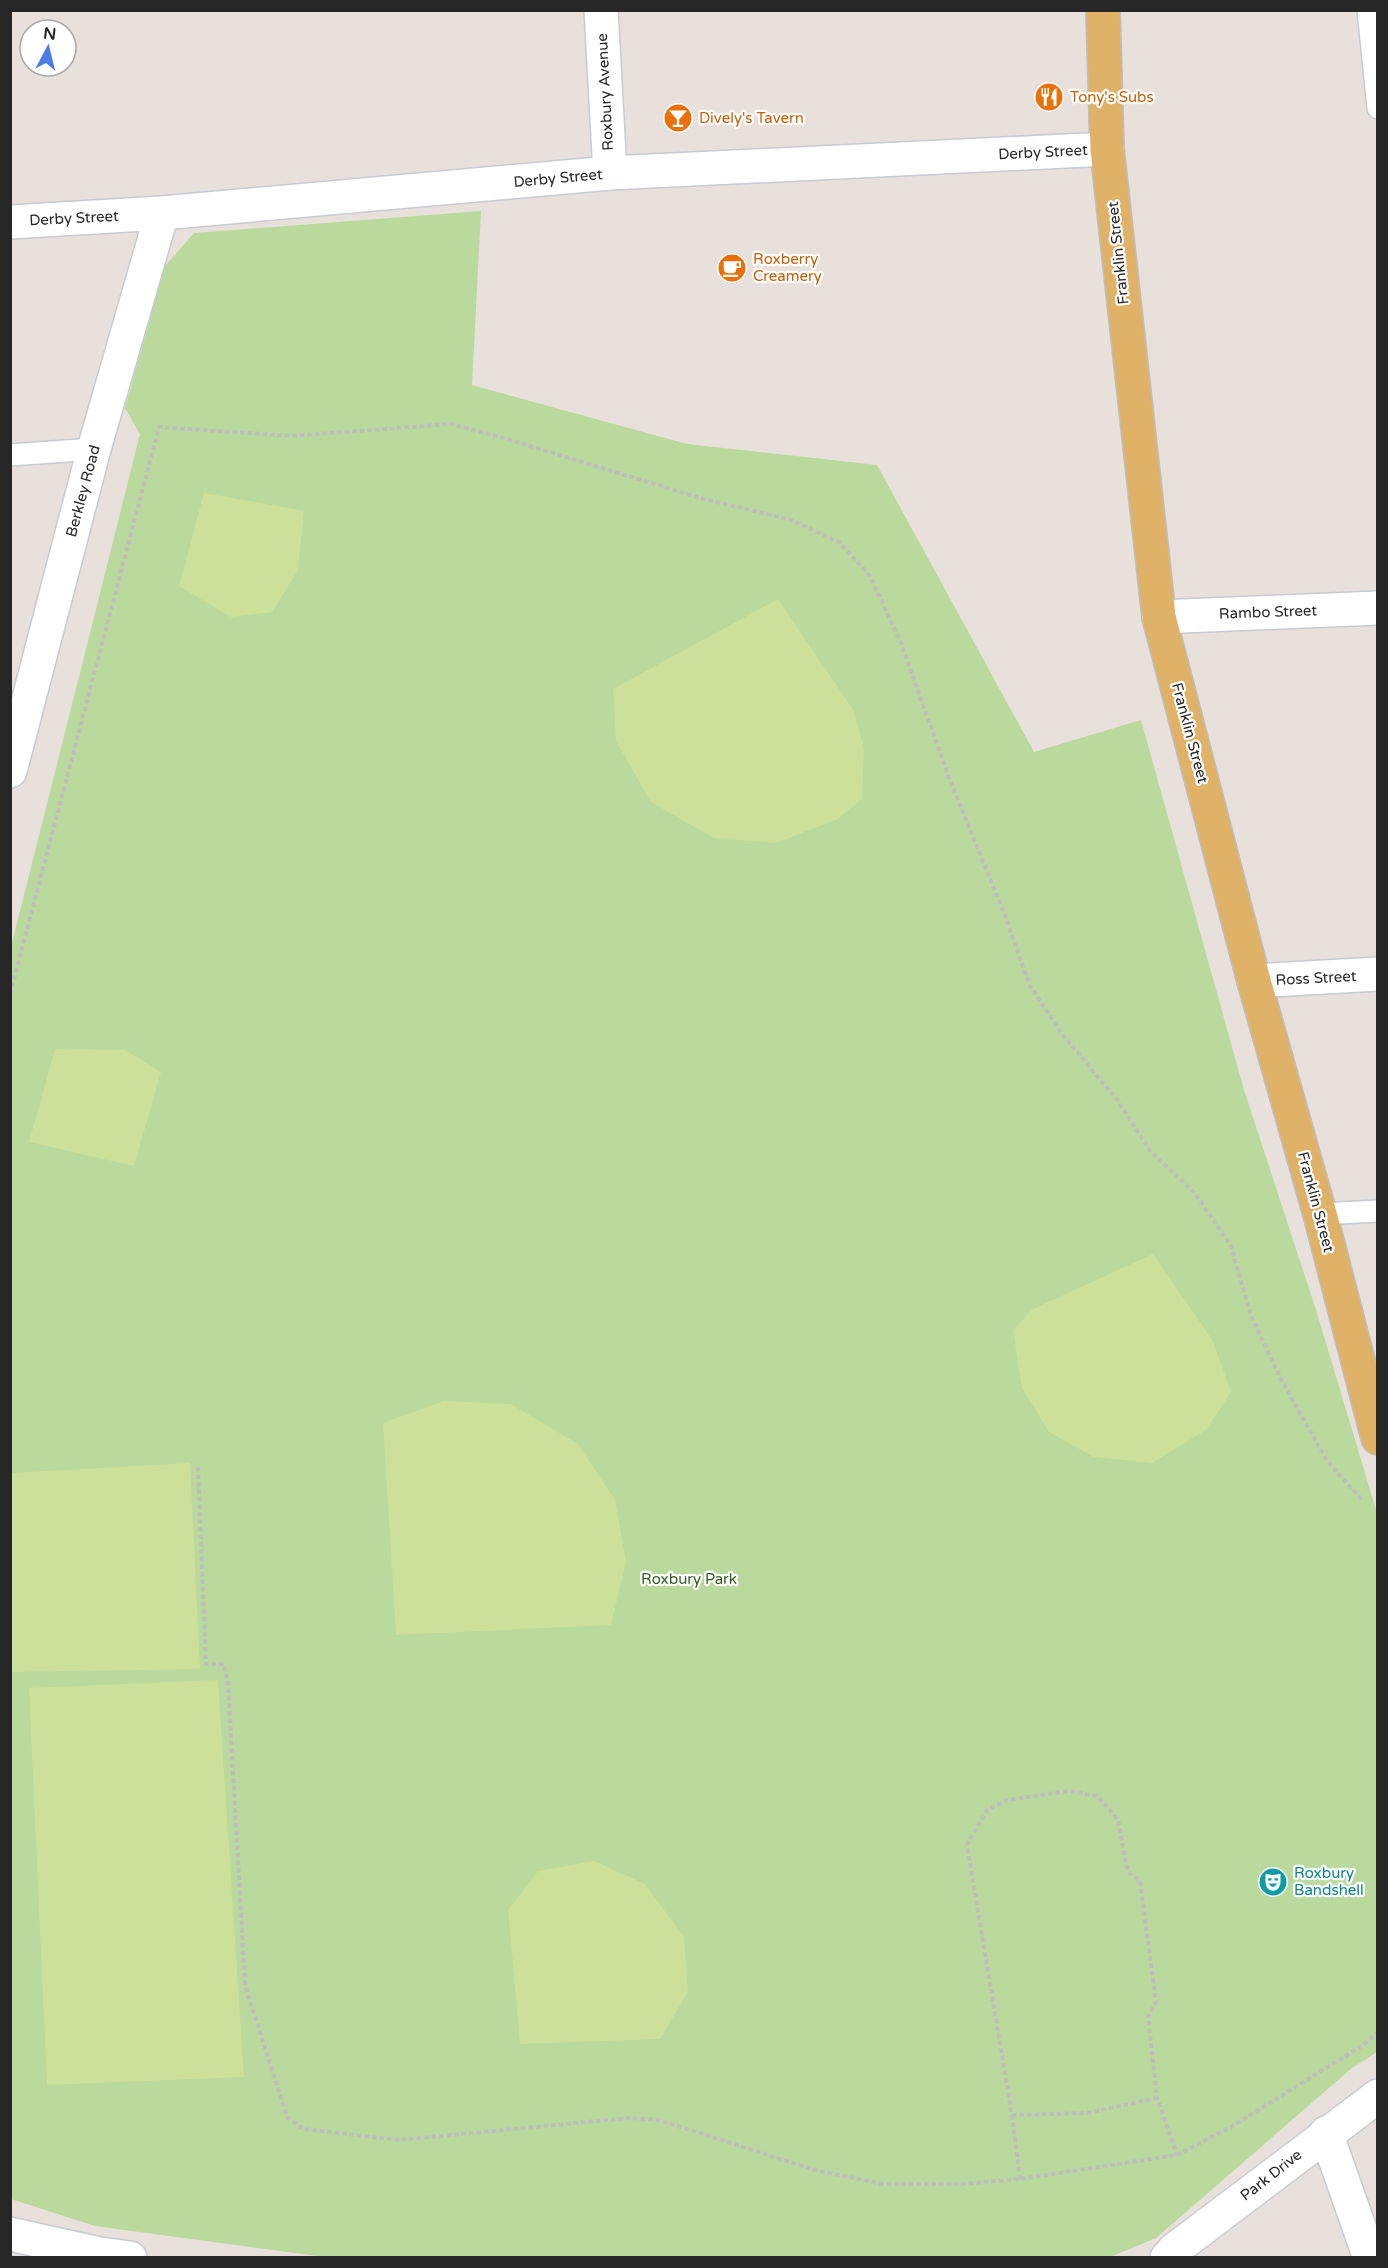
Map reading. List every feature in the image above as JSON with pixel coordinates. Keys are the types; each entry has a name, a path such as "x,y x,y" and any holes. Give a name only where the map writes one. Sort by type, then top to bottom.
{"main road":[{"name":"Franklin Street","path":"1103,10 1107,149 1159,616 1254,981 1320,1214 1377,1438"}],"street":[{"name":"Roxbury Avenue","path":"601,10 610,173"},
{"name":"Derby Street","path":"10,222 162,213 610,173 1107,149"},
{"name":"Berkley Road","path":"10,771 19,703 162,213"},
{"name":"Rambo Street","path":"1159,616 1377,608"},
{"name":"Ross Street","path":"1254,981 1377,974"},
{"name":"Park Drive","path":"1167,2258 1174,2250 1377,2096"},
{"path":"1326,2133 1370,2258"},
{"path":"10,2234 100,2254 130,2258"}],"lane":[{"path":"1368,10 1377,108"},
{"path":"10,455 94,449"},
{"path":"1320,1214 1377,1211"}],"path":[{"path":"10,994 159,427 292,436 451,424 700,498 791,520 839,542 870,576 901,642 949,778 1004,913 1030,986 1062,1034 1115,1097 1152,1153 1194,1192 1231,1246 1251,1316 1281,1379 1327,1461 1363,1501"},
{"path":"198,1467 206,1664 224,1664 228,1684 244,1985 287,2117 303,2129 399,2140 628,2118 659,2120 815,2170 884,2184 961,2184 1020,2179 1177,2155 1229,2128 1363,2045 1377,2032"},
{"path":"1020,2179 1012,2115 967,1845 987,1810 1007,1800 1069,1791 1097,1796 1118,1820 1128,1872 1140,1881 1156,2002 1149,2017 1157,2098 1177,2155"},
{"path":"1012,2115 1088,2113 1157,2098"}],"green space":[{"name":"Roxbury Park","path":"481,211 472,385 687,444 877,465 1034,752 1141,720 1244,1090 1317,1313 1377,1513 1377,2052 1352,2068 1156,2238 1110,2257 332,2258 95,2226 11,2199 11,947 140,434 125,408 165,266 194,233"},
{"path":"204,493 304,511 298,570 272,612 231,617 179,586"},
{"path":"778,599 854,711 864,748 862,799 838,819 776,843 714,838 651,802 616,741 613,689"},
{"path":"55,1049 125,1050 161,1072 134,1166 29,1142"},
{"path":"1153,1254 1213,1341 1231,1392 1206,1430 1152,1463 1094,1457 1049,1432 1022,1388 1013,1330 1033,1309"},
{"path":"444,1401 511,1404 578,1444 615,1500 626,1562 611,1625 396,1635 383,1423"},
{"path":"190,1463 200,1669 11,1672 11,1473"},
{"path":"218,1680 244,2077 47,2085 29,1688"},
{"path":"594,1861 645,1884 684,1937 688,1992 660,2039 520,2044 508,1910 538,1871"}],"place":[{"name":"Tony's Subs","path":"1049,97"},
{"name":"Dively's Tavern","path":"678,118"},
{"name":"Roxberry Creamery","path":"732,268"},
{"name":"Roxbury Bandshell","path":"1273,1882"}]}
